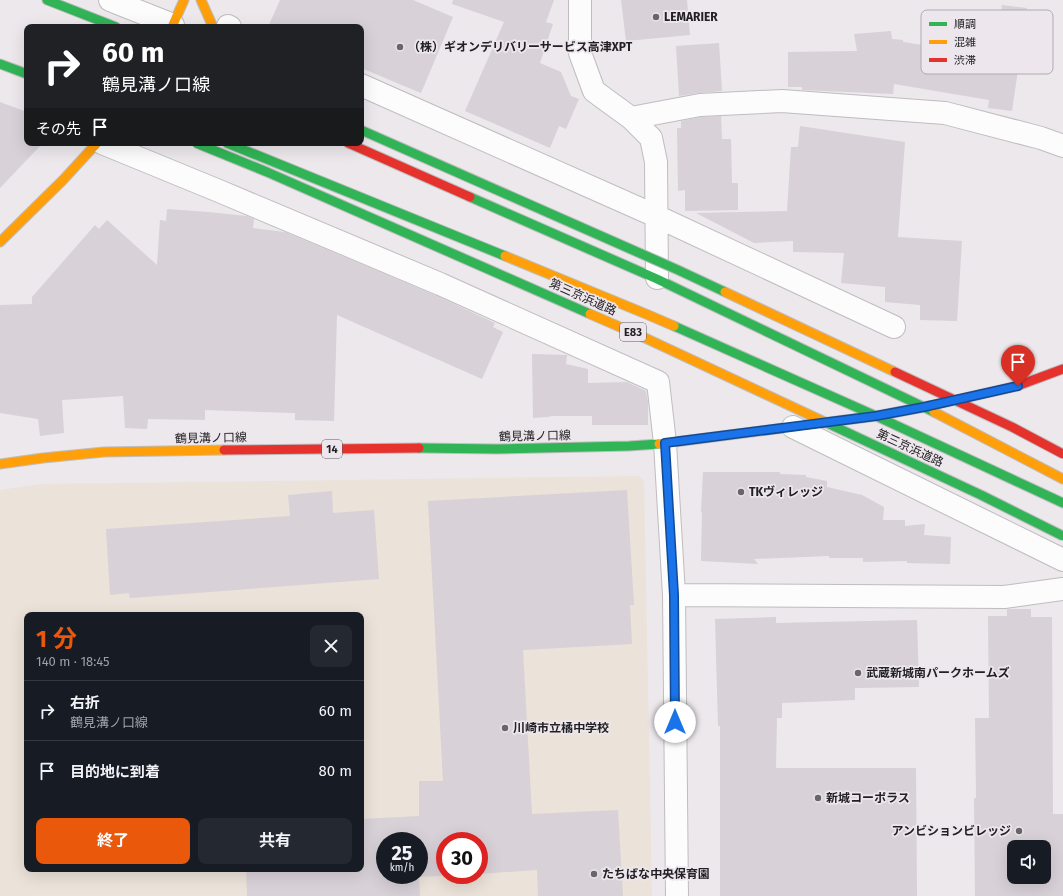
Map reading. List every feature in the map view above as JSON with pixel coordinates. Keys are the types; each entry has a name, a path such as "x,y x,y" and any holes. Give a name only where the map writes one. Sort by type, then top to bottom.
{"main road":[{"path":"47,0 108,24"},
{"path":"173,24 184,0"},
{"path":"201,0 221,24"},
{"path":"0,64 24,73"},
{"path":"364,131 678,270 1012,427 1063,454"},
{"path":"0,242 95,146"},
{"name":"第三京浜道路","path":"203,146 275,175 643,337 981,495 1063,536"},
{"path":"234,146 646,314 876,416 1063,503"},
{"path":"355,146 657,279 924,407 1063,479"},
{"name":"鶴見溝ノ口線","path":"0,464 104,452 397,448 497,450 629,446 665,443 876,416 1018,386 1063,369"}],"street":[{"path":"110,0 167,24"},
{"path":"580,0 580,53 594,91 631,118 651,138 656,162 657,279"},
{"path":"364,86 656,216 894,327"},
{"path":"631,118 700,105 782,101 945,114 1041,138 1063,146"},
{"path":"109,146 440,284 658,382 665,443 674,595 677,896"},
{"path":"793,427 1063,560"},
{"path":"674,595 1004,597 1063,589"}],"shaded area":[{"name":"川崎市立橘中学校","path":"638,476 644,480 652,896 0,896 0,490 42,484"}],"building":[{"name":"（株）ギオンデリバリーサービス高津XPT","path":"280,0 413,0 453,17 421,93 364,69 364,24 269,24"},
{"path":"453,0 554,0 546,22 553,24 540,63 561,72 571,96 579,99 566,129 559,126 550,148 465,111 504,22 452,4"},
{"name":"LEMARIER","path":"621,0 687,0 690,35 626,41"},
{"path":"1002,5 1027,8 1027,10 1001,10"},
{"path":"891,31 892,39 903,40 903,42 921,45 921,74 1017,74 1012,111 988,108 989,100 894,84 893,94 802,90 802,87 788,87 788,52 857,51 854,34"},
{"path":"719,43 722,91 679,96 676,46"},
{"path":"0,102 24,111 24,146 40,146 0,188"},
{"path":"721,116 722,139 731,139 732,183 738,183 738,210 685,211 685,190 678,191 677,128 681,128 681,121 701,117"},
{"path":"800,126 905,142 898,237 962,241 957,321 920,320 920,305 885,302 885,287 841,283 844,253 793,252 793,241 754,243 696,213 787,211 791,147 798,147"},
{"path":"167,209 247,216 254,219 253,228 285,232 435,295 495,323 493,327 503,332 482,379 337,315 334,421 295,420 295,413 205,410 205,420 148,419 147,429 125,428 123,396 62,400 64,433 40,436 38,419 0,413 0,305 32,304 32,297 95,225 99,229 107,220 157,265 160,220 166,221"},
{"path":"532,354 567,355 566,364 588,369 588,383 627,382 646,391 648,402 648,425 592,425 592,416 552,416 533,418"},
{"path":"703,472 780,472 780,474 806,475 806,477 827,481 827,487 862,495 884,507 883,520 905,520 905,526 925,524 924,535 951,537 950,564 907,563 907,561 863,562 863,558 829,558 829,556 754,559 758,564 701,561"},
{"path":"627,490 634,605 630,605 632,644 523,650 532,814 618,810 623,896 538,896 537,870 488,873 488,832 436,832 436,876 428,877 428,832 376,832 376,884 419,884 420,896 247,896 246,872 364,872 364,819 419,816 419,781 443,781 428,501"},
{"path":"332,491 333,513 374,510 379,579 130,598 129,593 110,595 106,529 290,516 288,495"},
{"path":"1007,609 1031,609 1031,617 1052,617 1053,814 1063,814 1063,896 975,896 975,718 989,718 988,616 1007,616"},
{"path":"776,617 776,623 917,620 919,687 855,688 855,700 782,703 782,718 777,718 776,768 916,768 917,896 720,896 720,726 718,726 715,619"}],"traffic: fast":[{"path":"47,0 108,24"},
{"path":"0,64 24,73"},
{"path":"364,131 725,292"},
{"path":"203,146 267,172 590,314"},
{"path":"234,146 505,256"},
{"path":"470,197 657,279 934,412"},
{"path":"674,326 876,416 1063,503"},
{"path":"827,423 981,495 1063,536"},
{"path":"419,448 497,449 659,444"}],"traffic: slow":[{"path":"173,24 184,0"},
{"path":"201,0 212,24"},
{"path":"0,242 63,180 94,146"},
{"path":"505,256 674,326"},
{"path":"725,292 895,372"},
{"path":"590,314 643,337 827,423"},
{"path":"659,444 876,416 929,406"},
{"path":"934,412 1063,479"},
{"path":"0,464 104,452 224,450"}],"traffic: jam":[{"path":"355,146 470,197"},
{"path":"929,406 1017,386 1063,369"},
{"path":"895,372 1012,427 1063,454"},
{"path":"224,450 419,448"}],"place":[{"name":"LEMARIER","path":"656,17"},
{"name":"（株）ギオンデリバリーサービス高津XPT","path":"400,47"},
{"name":"TKヴィレッジ","path":"741,492"},
{"name":"武蔵新城南パークホームズ","path":"858,673"},
{"name":"川崎市立橘中学校","path":"505,728"},
{"name":"新城コーポラス","path":"818,798"},
{"name":"アンビションビレッジ","path":"1019,831"},
{"name":"たちばな中央保育園","path":"594,874"}],"route":[{"path":"675,722 674,595 665,443 876,416 1018,386"}]}
